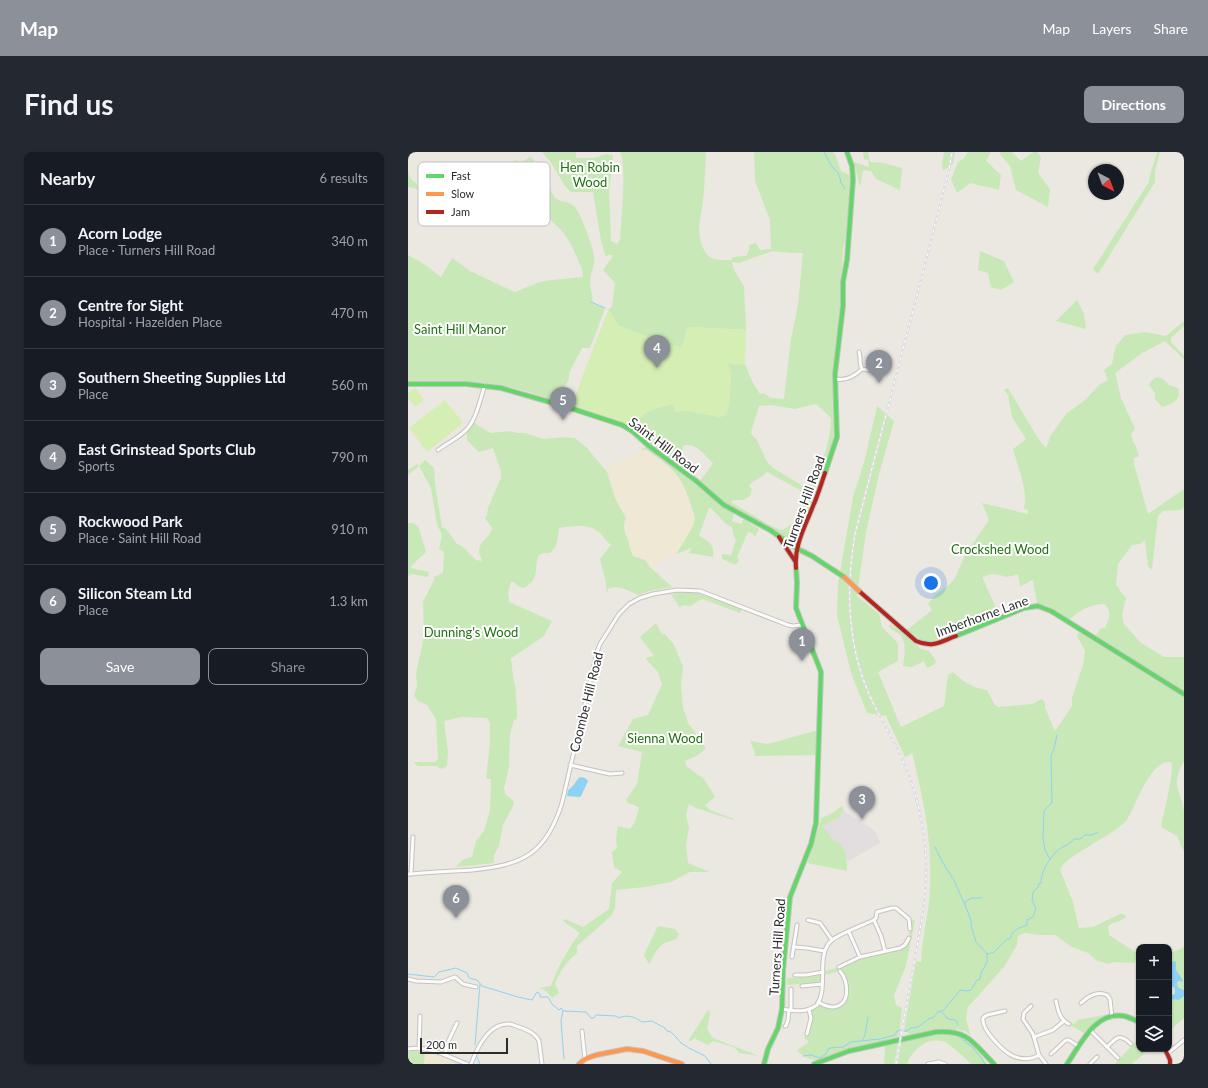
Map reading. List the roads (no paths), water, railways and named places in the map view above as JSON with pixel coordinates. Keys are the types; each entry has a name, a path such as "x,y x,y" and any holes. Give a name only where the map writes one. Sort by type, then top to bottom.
{"street":[{"name":"Turners Hill Road","path":"764,1064 778,1028 782,1009 783,972 790,897 811,844 816,823 821,672 796,608 797,583 795,562 796,548 835,444 838,425 835,379 836,354 843,306 843,282 847,260 853,180 852,166 847,152"},
{"path":"835,379 846,380 857,374 862,369 859,352"},
{"path":"862,369 874,371 883,370"},
{"name":"Saint Hill Road","path":"408,384 485,385 514,391 622,425 684,471 724,505 777,535 796,548"},
{"path":"438,450 463,433 470,425 476,414 485,385"},
{"path":"777,535 795,562"},
{"name":"Imberhorne Lane","path":"796,548 812,556 844,577 916,641 926,645 938,643 1024,608 1032,606 1042,607 1086,632 1184,694"},
{"name":"Coombe Hill Road","path":"410,874 505,866 527,856 545,840 557,818 597,652 600,644 619,614 629,604 640,598 653,594 676,590 700,591 788,625 802,625"},
{"path":"570,765 610,774 622,773"},
{"path":"410,874 413,837"},
{"path":"782,1009 798,1011 809,1010 818,1002 822,984 824,951 832,940 874,920 877,912 892,908 896,908 909,919 910,929"},
{"path":"808,920 820,923 832,940"},
{"path":"874,920 885,951"},
{"path":"792,957 797,925"},
{"path":"849,932 860,957"},
{"path":"839,967 860,957 900,948 905,945 909,938"},
{"path":"794,947 824,951"},
{"path":"795,975 823,972"},
{"path":"818,1002 825,1006 833,1007 838,1006 843,1001 846,997 847,985 842,972"},
{"path":"408,979 427,982 441,982 455,977 463,984 476,987"},
{"path":"802,986 822,984"},
{"path":"784,1026 786,1026 790,1010 791,989"},
{"path":"1081,1002 1084,998 1100,993 1107,995 1110,999 1112,1017"},
{"path":"1056,1002 1059,1013 1064,1021 1069,1024"},
{"path":"1031,1006 1026,1010 1023,1016 1024,1021 1034,1037 1039,1055 1046,1064"},
{"path":"807,1034 811,1018 809,1010"},
{"path":"1005,1011 1001,1014 987,1015 983,1018 983,1024 989,1034 1006,1052 1015,1057 1027,1059 1039,1055"},
{"path":"419,1049 420,1016"},
{"path":"1067,1064 1078,1046 1096,1023 1112,1017 1124,1017 1136,1020"},
{"path":"1034,1037 1053,1030 1064,1021"},
{"path":"445,1055 448,1042 457,1024"},
{"path":"471,1064 481,1043 493,1029 510,1024 525,1030 538,1038 542,1064"},
{"path":"582,1030 585,1060"},
{"path":"1090,1030 1115,1053 1118,1058"},
{"path":"814,1064 849,1051 936,1032 950,1031 970,1038 994,1064"},
{"path":"1107,1047 1120,1037 1124,1038 1128,1043"},
{"path":"1051,1054 1066,1040 1069,1040 1078,1046"},
{"path":"1172,1048 1184,1040"},
{"path":"1180,1044 1184,1048"},
{"path":"408,1049 434,1051 467,1064"},
{"path":"579,1064 585,1060 607,1052 627,1049 636,1049 682,1064"},
{"path":"1166,1052 1170,1064"},
{"path":"1090,1064 1095,1058"},
{"path":"928,1064 939,1062 945,1064"}],"water":[{"path":"580,777 585,778 588,781 581,796 567,796 568,790"},
{"path":"1172,962 1176,962 1176,970 1183,980 1182,982 1179,981 1177,983 1178,987 1184,990 1184,996 1179,1000 1172,999 1172,994 1174,995 1175,991 1174,987 1172,987"}],"waterway":[{"path":"824,152 831,165 838,173 841,183 845,189"},
{"path":"591,302 605,308"},
{"path":"1050,859 1045,850 1043,839 1044,811 1052,802 1051,755 1057,735"},
{"path":"987,954 993,953 1007,939 1010,939 1015,931 1027,925 1027,920 1033,917 1036,909 1032,900 1033,892 1039,886 1038,884 1041,883 1042,874 1054,854 1074,839 1080,839 1085,835 1092,835 1098,832"},
{"path":"935,847 954,880 964,903"},
{"path":"904,1031 918,1027 930,1018 933,1018 938,1012 944,1010 960,990 971,990 977,980 980,979 981,973 987,962 987,954 976,942 965,902 972,898 981,898"},
{"path":"408,974 434,977 439,972 456,968 467,973 469,978 477,980 482,986 518,997 532,1000 537,992 540,994 540,997 548,997 552,1004 559,1010 561,1008 563,1011 586,1012 591,1018 594,1018 596,1015 616,1016 619,1018 628,1016 634,1017 642,1022 652,1021 671,1032 681,1043 705,1056 711,1064"},
{"path":"475,1045 480,984"},
{"path":"563,1011 561,1021 564,1059"},
{"path":"942,1012 948,1019 956,1020 958,1025"},
{"path":"862,1041 865,1035 868,1017"},
{"path":"803,1056 811,1055 820,1058 826,1054 829,1048 843,1047 851,1042 880,1039 895,1035 897,1031 900,1030"},
{"path":"958,1036 973,1048 985,1064"},
{"path":"477,1057 480,1064"}],"railway":[{"path":"896,1064 924,907 926,875 925,843 914,790 908,773 901,756 876,710 856,655 850,615 850,575 855,534 949,170 952,152"}],"place":[{"name":"East Grinstead Sports Club","path":"657,368"},
{"name":"Centre for Sight","path":"879,383"},
{"name":"Rockwood Park","path":"563,420"},
{"name":"Acorn Lodge","path":"802,661"},
{"name":"Southern Sheeting Supplies Ltd","path":"862,819"},
{"name":"Silicon Steam Ltd","path":"456,918"}],"park label":[{"name":"Hen Robin Wood","path":"590,174"},
{"name":"Saint Hill Manor","path":"460,329"},
{"name":"Crockshed Wood","path":"1000,549"},
{"name":"Dunning's Wood","path":"471,632"},
{"name":"Sienna Wood","path":"665,738"}]}
